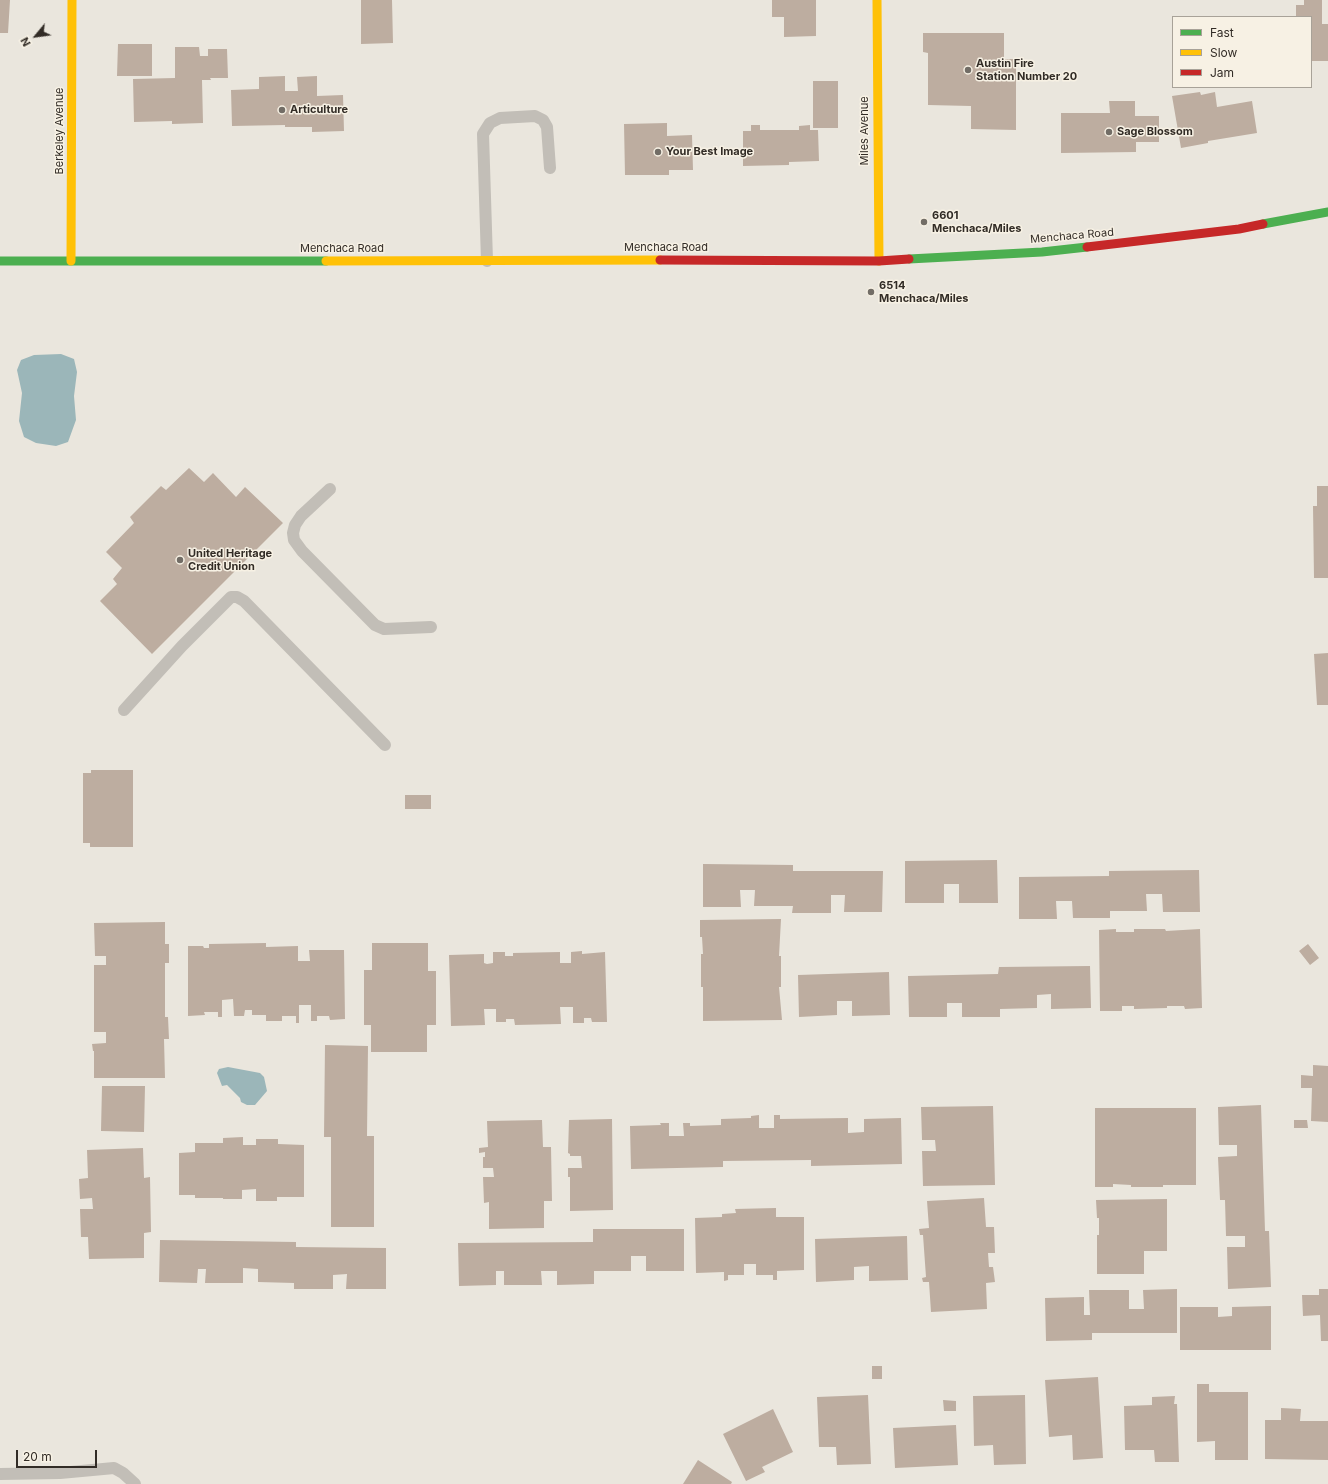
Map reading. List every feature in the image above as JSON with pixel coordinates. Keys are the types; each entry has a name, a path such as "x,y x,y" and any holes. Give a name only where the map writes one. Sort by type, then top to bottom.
{"main road":[{"name":"Berkeley Avenue","path":"71,261 72,0"},
{"name":"Miles Avenue","path":"877,0 879,261"},
{"name":"Menchaca Road","path":"0,262 879,261 1042,252 1137,242 1238,229 1328,212"}],"lane":[{"path":"488,261 483,134 490,123 500,118 534,116 543,120 547,127 550,168"},
{"path":"330,489 301,516 295,525 293,533 294,540 302,551 375,626 384,629 431,627"},
{"path":"124,710 182,646 231,597 237,597 244,601 385,745"},
{"path":"0,1474 114,1468 123,1473 135,1484"}],"water":[{"path":"61,354 74,359 77,372 74,396 76,420 68,442 56,446 36,443 24,437 19,421 22,393 17,370 21,360 34,355"},
{"path":"228,1067 260,1073 264,1077 267,1091 255,1105 247,1105 241,1102 240,1098 227,1085 222,1086 217,1073 219,1069"}],"building":[{"path":"0,0 10,0 8,33 0,33"},
{"path":"361,0 392,0 393,43 361,44"},
{"path":"772,0 816,0 816,36 784,37 784,17 772,17"},
{"path":"1304,0 1322,0 1322,24 1328,24 1328,61 1312,61 1312,16 1296,16 1296,5 1304,5"},
{"path":"923,33 1004,33 1004,59 1016,59 1016,130 971,129 971,106 928,105 928,53 923,52"},
{"path":"118,44 152,44 152,76 117,76"},
{"path":"175,47 199,47 200,56 208,56 208,49 227,49 228,78 210,78 211,80 202,80 203,123 172,124 172,121 134,122 133,79 175,78"},
{"path":"285,76 285,91 298,91 297,77 317,76 317,96 343,95 344,131 312,132 312,127 285,127 285,125 232,126 231,90 259,89 259,77"},
{"path":"813,81 838,81 838,128 813,128"},
{"path":"1200,92 1201,95 1215,92 1217,107 1252,101 1257,133 1208,141 1208,143 1181,148 1172,96"},
{"path":"1109,101 1135,101 1135,116 1159,116 1159,142 1136,142 1136,152 1061,153 1061,113 1110,113"},
{"name":"Your Best Image","path":"667,123 667,136 692,135 693,170 669,170 669,175 625,175 624,124"},
{"path":"751,125 760,125 760,130 799,130 799,126 810,125 810,130 818,130 819,161 789,162 789,165 743,166 743,131 751,131"},
{"name":"United Heritage Credit Union","path":"189,468 204,482 213,473 236,497 245,487 283,523 152,654 100,601 117,584 113,579 122,568 106,552 134,523 130,517 161,486 166,490"},
{"path":"1317,486 1328,486 1328,578 1314,578 1313,506 1317,506"},
{"path":"1328,653 1328,705 1317,705 1314,654"},
{"path":"91,770 133,770 133,847 90,847 90,843 83,843 83,773 91,773"},
{"path":"405,795 431,795 431,809 405,809"},
{"path":"997,860 998,903 959,903 959,884 944,884 944,903 905,903 905,861"},
{"path":"703,864 793,865 793,871 883,871 882,912 844,912 845,895 831,895 831,913 792,913 793,906 754,906 755,890 740,890 741,907 703,907"},
{"path":"1199,870 1200,912 1163,912 1162,894 1146,894 1147,911 1110,911 1110,918 1073,918 1072,901 1056,901 1057,919 1019,919 1019,877 1109,876 1109,871"},
{"path":"781,919 779,956 781,956 781,987 779,987 782,1020 703,1021 701,954 703,954 702,937 700,937 700,920"},
{"path":"165,922 165,944 169,944 169,963 165,963 165,1017 168,1017 169,1039 164,1039 165,1078 94,1078 94,1051 92,1044 106,1043 106,1032 94,1032 94,965 106,965 106,956 95,956 94,923"},
{"path":"1116,929 1116,932 1134,932 1134,929 1165,929 1166,931 1200,929 1202,1008 1185,1009 1184,1006 1167,1006 1167,1008 1134,1009 1134,1006 1122,1006 1122,1011 1100,1011 1099,930"},
{"path":"266,943 266,947 298,946 298,961 310,961 309,950 344,950 345,1019 330,1020 329,1016 317,1016 317,1021 311,1021 311,1005 299,1005 299,1023 296,1023 296,1016 282,1016 282,1021 266,1021 266,1015 252,1015 252,1010 245,1010 244,1016 234,1016 233,999 222,1000 222,1017 218,1017 218,1012 204,1012 205,1015 188,1016 188,946 203,946 204,948 209,948 209,944"},
{"path":"372,943 428,943 428,971 436,971 436,1025 427,1025 427,1052 371,1052 371,1025 364,1025 364,970 372,970"},
{"path":"1308,944 1319,958 1310,965 1299,951"},
{"path":"582,951 582,954 605,952 607,1022 592,1022 591,1018 584,1018 584,1023 573,1023 573,1007 560,1007 561,1024 515,1025 514,1019 506,1019 506,1022 496,1022 496,1009 484,1009 485,1025 451,1026 449,955 484,954 484,963 487,964 493,963 493,952 505,952 505,956 513,956 513,953 560,952 560,963 571,963 571,952"},
{"path":"1090,966 1091,1008 1051,1009 1051,994 1037,995 1037,1008 1000,1009 1000,1017 962,1017 962,1003 947,1003 947,1017 909,1017 908,976 998,974 999,967"},
{"path":"889,972 890,1015 852,1016 852,1001 837,1001 837,1015 799,1017 798,975"},
{"path":"325,1045 368,1046 367,1136 374,1136 374,1227 331,1227 331,1137 324,1137"},
{"path":"1313,1065 1328,1066 1328,1122 1311,1121 1312,1088 1301,1088 1301,1075 1313,1076"},
{"path":"102,1086 145,1086 144,1132 101,1131"},
{"path":"1261,1105 1265,1231 1269,1231 1271,1287 1228,1289 1227,1247 1245,1247 1245,1236 1226,1236 1225,1200 1220,1200 1218,1157 1237,1156 1237,1145 1219,1145 1218,1107"},
{"path":"993,1106 995,1185 923,1186 922,1151 936,1151 935,1140 922,1140 921,1107"},
{"path":"1095,1108 1196,1108 1196,1185 1131,1187 1131,1185 1113,1184 1113,1187 1095,1187"},
{"path":"759,1115 759,1128 774,1128 774,1115 780,1115 780,1119 848,1118 848,1133 864,1132 864,1119 901,1118 902,1164 811,1166 811,1160 723,1161 723,1167 631,1169 630,1126 661,1125 660,1123 669,1123 669,1136 684,1136 683,1123 690,1123 690,1126 721,1125 721,1119 751,1118 751,1116"},
{"path":"612,1119 613,1210 570,1211 570,1177 568,1177 568,1168 582,1168 581,1156 570,1156 568,1153 569,1120"},
{"path":"542,1120 543,1147 551,1147 552,1201 544,1201 544,1228 489,1229 489,1202 484,1203 483,1177 494,1177 493,1168 483,1168 483,1157 485,1157 485,1152 479,1153 479,1148 488,1147 487,1121"},
{"path":"1294,1120 1307,1120 1308,1128 1294,1128"},
{"path":"243,1137 243,1145 256,1145 256,1139 278,1139 278,1144 304,1145 304,1197 277,1197 277,1201 256,1201 256,1189 242,1190 242,1199 195,1198 195,1195 179,1195 179,1153 195,1152 195,1143 223,1143 223,1138"},
{"path":"143,1148 144,1178 150,1177 151,1232 144,1233 144,1258 89,1259 88,1237 81,1237 80,1209 93,1209 92,1198 80,1199 79,1179 88,1178 87,1150"},
{"path":"984,1198 986,1227 994,1227 995,1253 988,1253 989,1267 993,1267 995,1282 986,1283 987,1309 931,1312 929,1282 923,1282 922,1278 926,1277 923,1235 920,1235 919,1229 929,1228 927,1201"},
{"path":"1167,1199 1167,1251 1144,1251 1144,1274 1097,1274 1097,1235 1099,1235 1099,1218 1097,1218 1096,1200"},
{"path":"776,1208 776,1217 804,1217 804,1270 777,1271 777,1280 773,1280 773,1275 756,1275 756,1264 744,1264 744,1275 728,1275 728,1280 724,1281 724,1272 696,1273 695,1218 722,1217 722,1214 736,1213 735,1209"},
{"path":"593,1229 684,1229 684,1271 646,1271 646,1256 631,1256 631,1271 594,1271 594,1284 557,1285 557,1271 541,1271 542,1285 504,1285 504,1271 496,1271 496,1285 459,1286 458,1243 593,1242"},
{"path":"907,1236 908,1280 869,1281 869,1266 854,1267 854,1280 816,1282 815,1239"},
{"path":"160,1240 296,1242 296,1247 386,1248 386,1289 346,1289 347,1274 333,1275 333,1289 294,1289 294,1283 258,1282 258,1269 243,1268 243,1283 205,1283 206,1269 198,1269 197,1283 159,1282"},
{"path":"1177,1289 1177,1333 1092,1333 1092,1340 1046,1341 1045,1298 1084,1297 1084,1315 1090,1315 1089,1290 1129,1290 1129,1309 1144,1309 1143,1290"},
{"path":"1319,1289 1328,1289 1328,1341 1321,1341 1320,1315 1303,1316 1302,1295 1319,1295"},
{"path":"1271,1306 1271,1350 1180,1350 1180,1307 1218,1307 1218,1317 1232,1316 1232,1307"},
{"path":"872,1366 882,1366 882,1379 872,1379"},
{"path":"1098,1377 1103,1458 1073,1460 1072,1435 1049,1437 1045,1380"},
{"path":"1197,1384 1209,1384 1209,1392 1248,1392 1248,1460 1215,1460 1215,1441 1197,1442"},
{"path":"868,1395 871,1464 837,1465 836,1447 819,1447 817,1397"},
{"path":"1025,1395 1026,1464 994,1465 993,1445 974,1446 973,1396"},
{"path":"1175,1396 1174,1404 1177,1404 1179,1462 1155,1462 1154,1450 1125,1450 1124,1406 1152,1405 1152,1397"},
{"path":"943,1400 956,1401 956,1411 944,1411"},
{"path":"1281,1408 1301,1409 1300,1421 1328,1421 1328,1460 1265,1459 1265,1420 1281,1420"},
{"path":"773,1409 793,1452 762,1467 765,1472 746,1481 723,1434"},
{"path":"956,1425 958,1465 895,1468 893,1428"},
{"path":"698,1460 732,1482 731,1484 683,1484"}],"traffic: fast":[{"path":"1263,224 1328,212"},
{"path":"909,259 1042,252 1087,247"},
{"path":"0,261 326,261"}],"traffic: slow":[{"path":"71,261 72,0"},
{"path":"877,0 879,261"},
{"path":"326,261 660,260"}],"traffic: jam":[{"path":"1087,247 1239,229 1263,224"},
{"path":"660,260 879,261 909,259"}],"place":[{"name":"Austin Fire Station Number 20","path":"968,70"},
{"name":"Articulture","path":"282,110"},
{"name":"Sage Blossom","path":"1109,132"},
{"name":"Your Best Image","path":"658,152"},
{"name":"6601 Menchaca/Miles","path":"924,222"},
{"name":"6514 Menchaca/Miles","path":"871,292"},
{"name":"United Heritage Credit Union","path":"180,560"}]}
